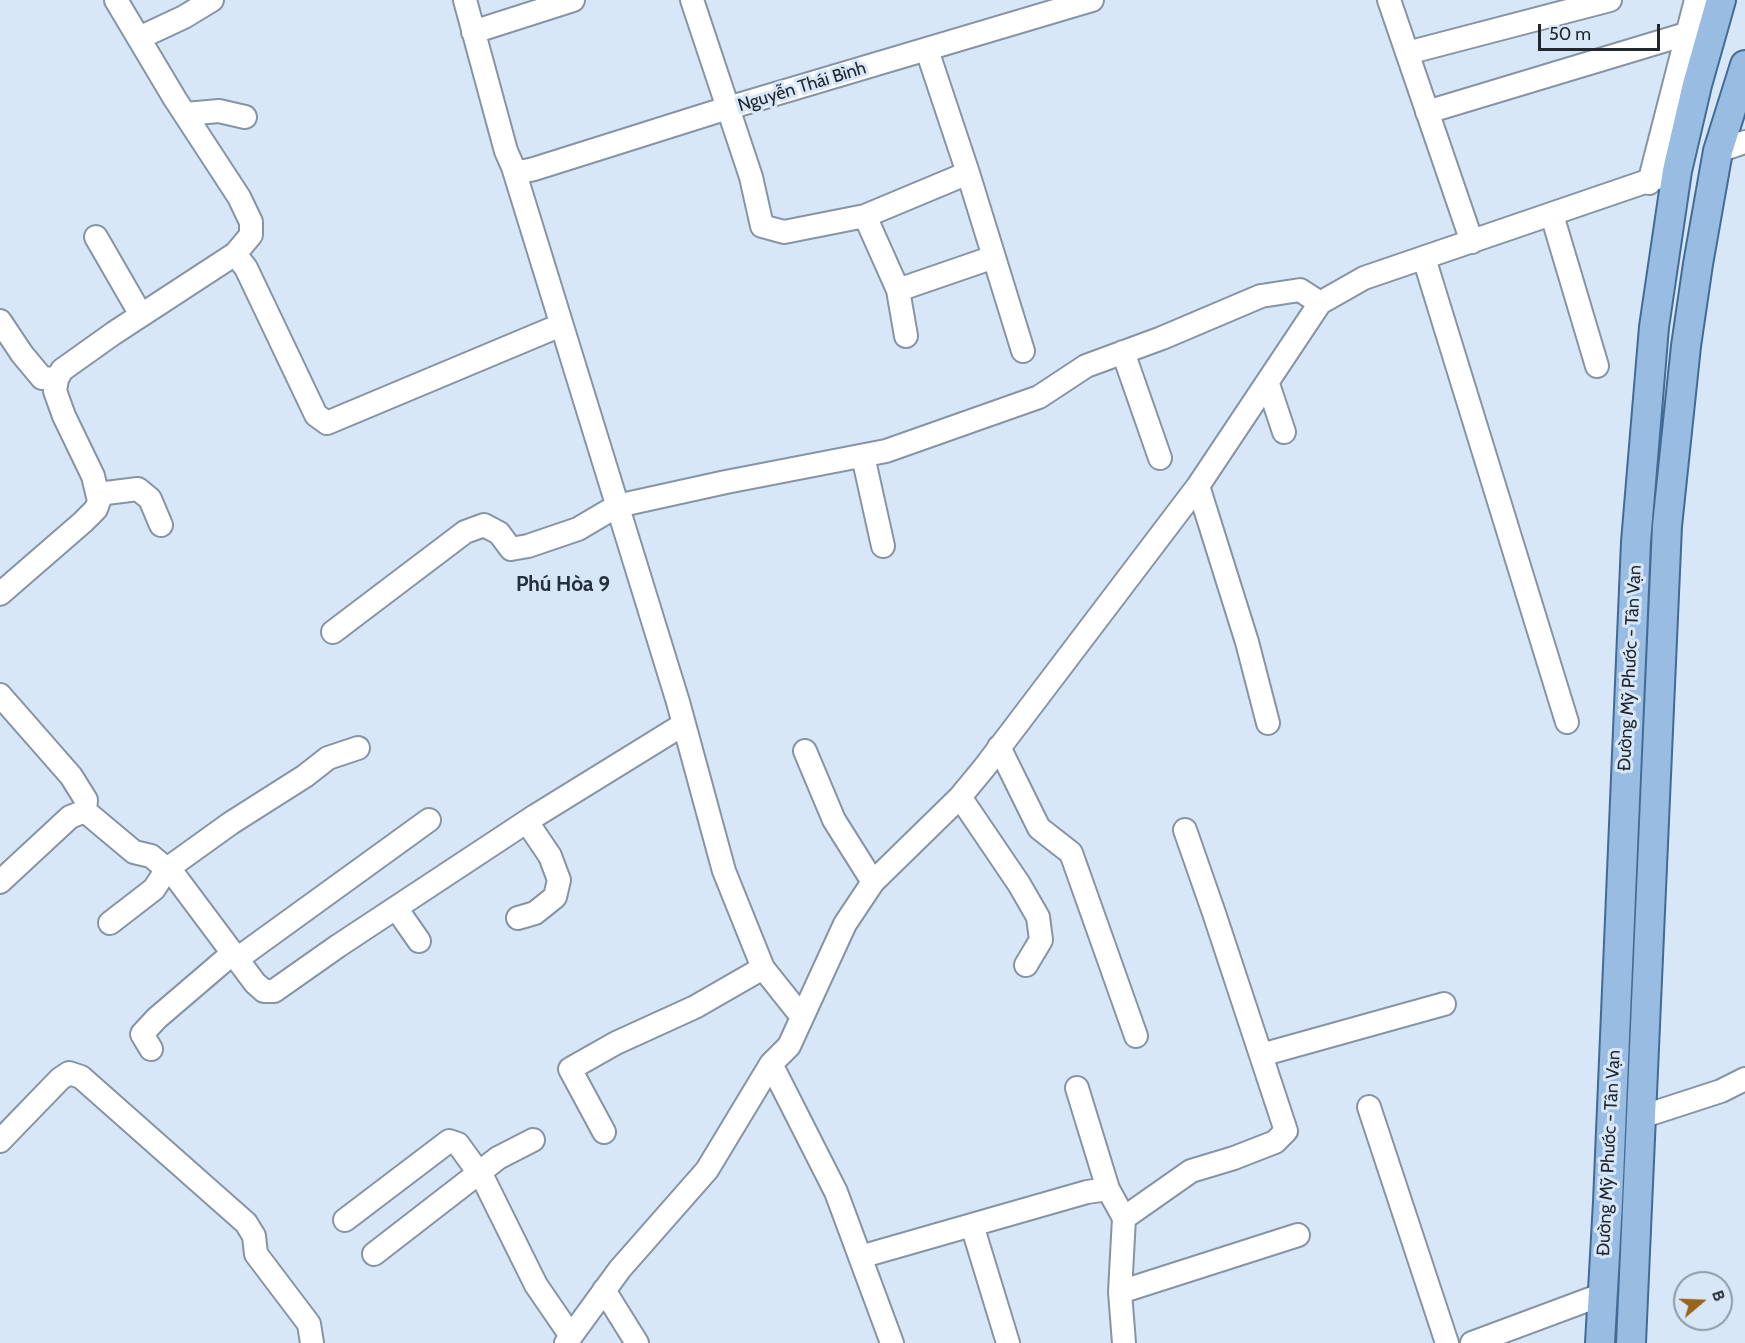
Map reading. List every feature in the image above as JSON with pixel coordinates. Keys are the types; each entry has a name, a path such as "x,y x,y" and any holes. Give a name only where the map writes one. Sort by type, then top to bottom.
{"main road":[{"name":"Đường Mỹ Phước - Tân Vạn","path":"1600,1343 1636,542 1654,327 1677,171 1697,85 1721,0"},
{"name":"Đường Mỹ Phước - Tân Vạn","path":"1631,1343 1667,526 1686,346 1698,264 1718,151 1745,65"}],"street":[{"path":"0,594 96,509 99,501 93,476 55,392 57,379 62,370 235,254 251,235 251,222 239,197 185,114 116,0"},
{"path":"139,38 184,17 212,0"},
{"path":"465,0 506,152 513,167 684,724 724,871 763,968 802,1017"},
{"path":"473,32 573,0"},
{"path":"692,0 751,177 762,226 784,232 865,216 968,173"},
{"name":"Nguyễn Thái Bình","path":"513,167 521,172 534,169 728,108 1092,0"},
{"path":"1389,0 1472,242"},
{"path":"1407,53 1610,0"},
{"path":"1649,183 1696,0"},
{"path":"1427,112 1686,34"},
{"path":"927,50 1023,351"},
{"path":"185,114 219,111 245,117"},
{"path":"1718,151 1745,142"},
{"path":"345,1220 448,1141 458,1144 484,1180 536,1285 568,1339 620,1269 707,1170 771,1064 789,1046 845,924 873,882 960,796 999,747 1198,486 1320,303 1364,278 1649,183 1677,171"},
{"path":"1552,215 1597,366"},
{"path":"865,216 897,290 906,336"},
{"path":"96,237 141,315"},
{"path":"235,254 246,268 316,416 327,423 561,325"},
{"path":"897,290 994,257"},
{"path":"1424,258 1567,722"},
{"path":"333,632 465,532 484,525 499,533 511,549 528,546 578,528 617,506 886,451 1039,397 1086,366 1261,296 1300,290 1320,303"},
{"path":"0,321 22,354 42,378 57,379"},
{"path":"1124,352 1160,458"},
{"path":"1268,384 1284,432"},
{"path":"863,456 883,546"},
{"path":"1198,486 1269,723"},
{"path":"98,494 138,489 150,499 161,525"},
{"path":"0,695 71,776 86,800 85,811"},
{"path":"85,811 134,852 151,856 175,876 255,983 264,991 274,991 527,822 684,724"},
{"path":"999,747 1039,828 1071,853 1136,1036"},
{"path":"110,923 154,889 167,869 231,823 305,776 328,758 358,748"},
{"path":"805,751 834,820 873,882"},
{"path":"960,796 1019,884 1038,917 1041,940 1026,965"},
{"path":"0,882 70,817 85,811"},
{"path":"151,1049 142,1034 157,1018 235,956 429,820"},
{"path":"518,918 535,913 555,897 559,880 550,856 527,822"},
{"path":"1124,1218 1191,1171 1275,1142 1286,1131 1185,830"},
{"path":"396,908 419,941"},
{"path":"604,1132 570,1068 616,1043 696,1007 763,968"},
{"path":"1262,1055 1444,1004"},
{"path":"771,1064 836,1192 892,1343"},
{"path":"0,1141 60,1079 69,1074 81,1077 246,1223 254,1236 256,1254 309,1324 312,1343"},
{"path":"1641,1117 1721,1091 1745,1079"},
{"path":"1077,1088 1108,1189 1124,1218 1120,1292 1124,1343"},
{"path":"1369,1107 1447,1343"},
{"path":"374,1254 498,1158 533,1140"},
{"path":"860,1257 1087,1192 1108,1189"},
{"path":"972,1225 1008,1343"},
{"path":"1120,1292 1298,1235"},
{"path":"604,1290 637,1343"},
{"path":"1472,1343 1602,1295"}],"district":[{"name":"Phú Hòa 9","path":"563,585"}]}
